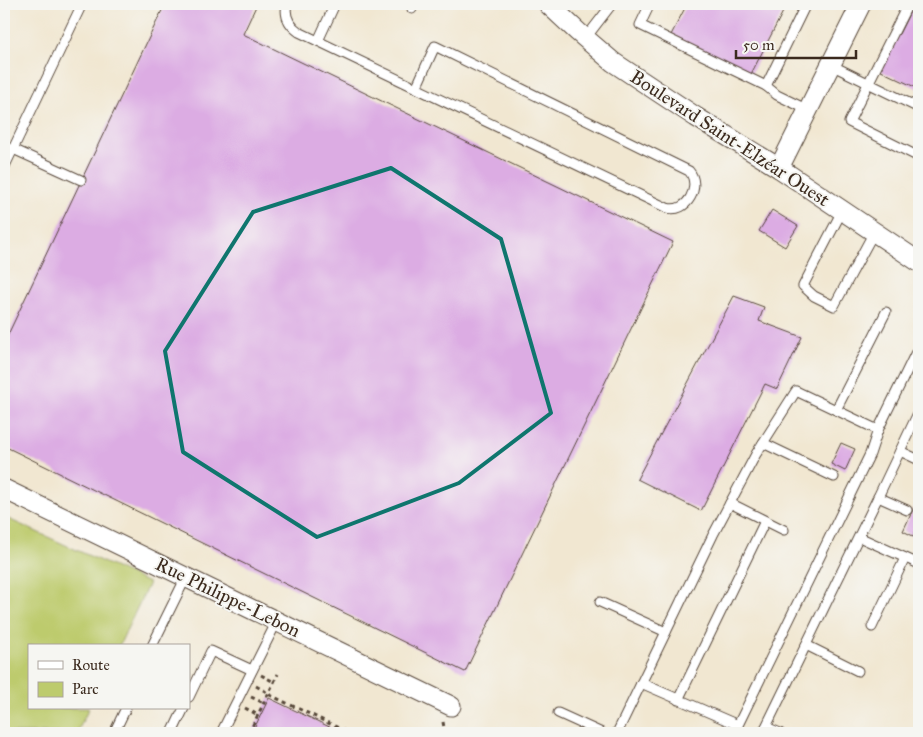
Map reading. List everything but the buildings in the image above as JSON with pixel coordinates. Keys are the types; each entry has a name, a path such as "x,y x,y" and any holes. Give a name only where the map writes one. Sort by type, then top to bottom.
{"street":[{"name":"Boulevard Saint-Elzéar Ouest","path":"548,4 585,39 624,69 779,168 919,262"},
{"path":"779,168 861,4"},
{"name":"Rue Philippe-Lebon","path":"4,489 277,621 447,714"}],"lane":[{"path":"4,168 82,4"},
{"path":"287,4 286,13 292,26 299,32 318,41 416,88 667,208 674,210 682,208 694,189 693,177 689,171 435,46 416,88"},
{"path":"318,41 336,4"},
{"path":"585,39 612,4"},
{"path":"650,4 640,24 766,86 777,95 808,110"},
{"path":"766,86 806,4"},
{"path":"908,4 849,122 919,157"},
{"path":"831,65 919,108"},
{"path":"13,149 81,180"},
{"path":"842,211 803,286 814,296 834,306 874,232"},
{"path":"836,410 886,312"},
{"path":"641,683 736,729 870,454 878,430 919,346"},
{"path":"616,733 730,503 763,443 796,391 878,430"},
{"path":"780,733 765,730 919,411"},
{"path":"763,443 834,477"},
{"path":"900,451 919,460"},
{"path":"878,497 907,510"},
{"path":"730,503 784,530"},
{"path":"678,700 765,521"},
{"path":"859,536 919,564"},
{"path":"872,627 906,558"},
{"path":"153,644 186,577"},
{"path":"600,602 666,632"},
{"path":"222,733 277,621"},
{"path":"806,645 858,671"},
{"path":"190,695 211,651 252,670"},
{"path":"114,733 125,710"},
{"path":"172,733 183,710"},
{"path":"558,713 602,733"}],"path":[{"path":"249,733 265,704 278,674"},
{"path":"268,694 349,733"},
{"path":"244,708 258,715"},
{"path":"445,733 447,714"}],"highlighted area":[{"path":"391,168 501,239 551,413 459,483 317,537 183,452 165,351 253,212"}],"green space":[{"path":"4,517 149,583 120,644 28,644 28,710 88,710 77,733 4,733"}]}
